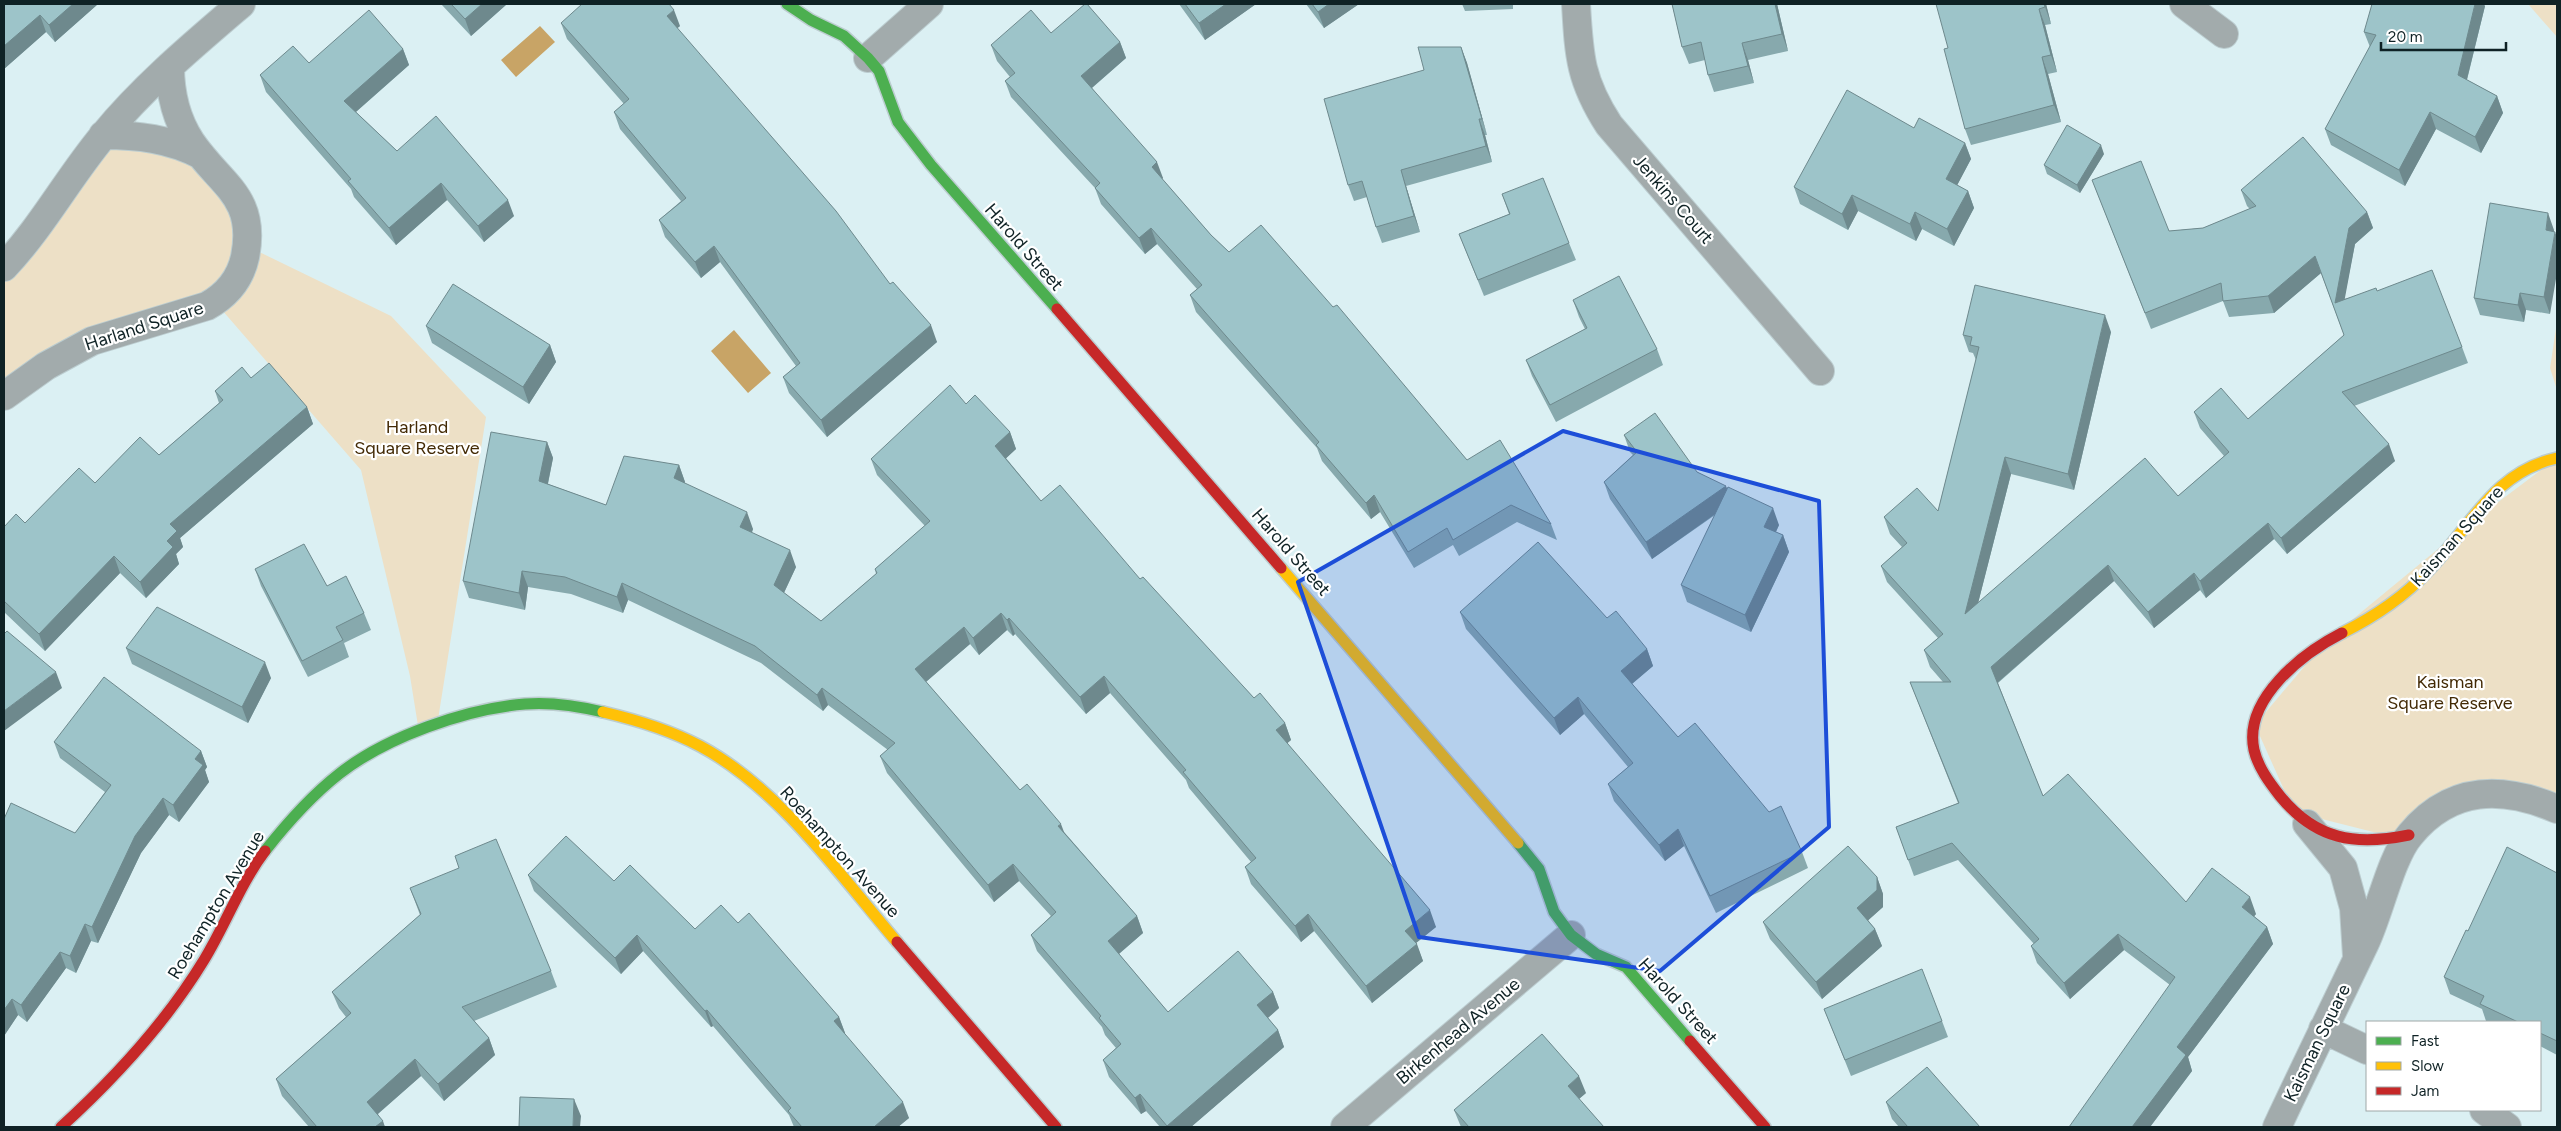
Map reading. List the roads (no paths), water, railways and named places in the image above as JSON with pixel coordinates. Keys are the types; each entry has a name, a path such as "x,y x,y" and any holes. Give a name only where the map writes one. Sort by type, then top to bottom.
{"street":[{"path":"4,267 25,244 104,135 170,66 241,4"},
{"name":"Harold Street","path":"787,4 810,20 844,36 868,58 879,71 898,122 931,165 1490,809 1539,869 1554,912 1571,935 1596,954 1626,967 1765,1127"},
{"path":"868,58 929,4"},
{"name":"Jenkins Court","path":"1576,4 1579,58 1595,103 1609,125 1820,370"},
{"path":"2184,4 2224,34"},
{"name":"Harland Square","path":"4,396 46,366 92,341 190,313 219,300 230,289 243,268 248,229 238,199 191,141 176,110 171,92 170,66"},
{"name":"Harland Square","path":"104,135 152,138 185,147 201,155"},
{"name":"Kaisman Square","path":"2357,960 2354,908 2343,868 2267,778 2252,741 2255,725 2282,674 2309,650 2378,614 2396,601 2436,563 2478,508 2507,481 2533,465 2557,458"},
{"name":"Roehampton Avenue","path":"61,1127 96,1095 160,1026 206,958 238,894 268,847 327,784 364,757 406,737 480,713 527,704 580,708 634,720 672,733 726,762 761,790 800,829 1056,1127"},
{"name":"Kaisman Square","path":"2277,1127 2375,921 2399,854 2409,835 2438,809 2480,793 2505,793 2527,797 2557,809"},
{"name":"Kaisman Square","path":"2307,824 2326,833 2357,840 2383,840 2409,835"},
{"name":"Birkenhead Avenue","path":"1345,1127 1571,935"},
{"path":"2323,1029 2366,1050"},
{"path":"2485,1111 2506,1127"}],"park label":[{"name":"Harland Square Reserve","path":"417,437"},
{"name":"Kaisman Square Reserve","path":"2450,692"}]}
